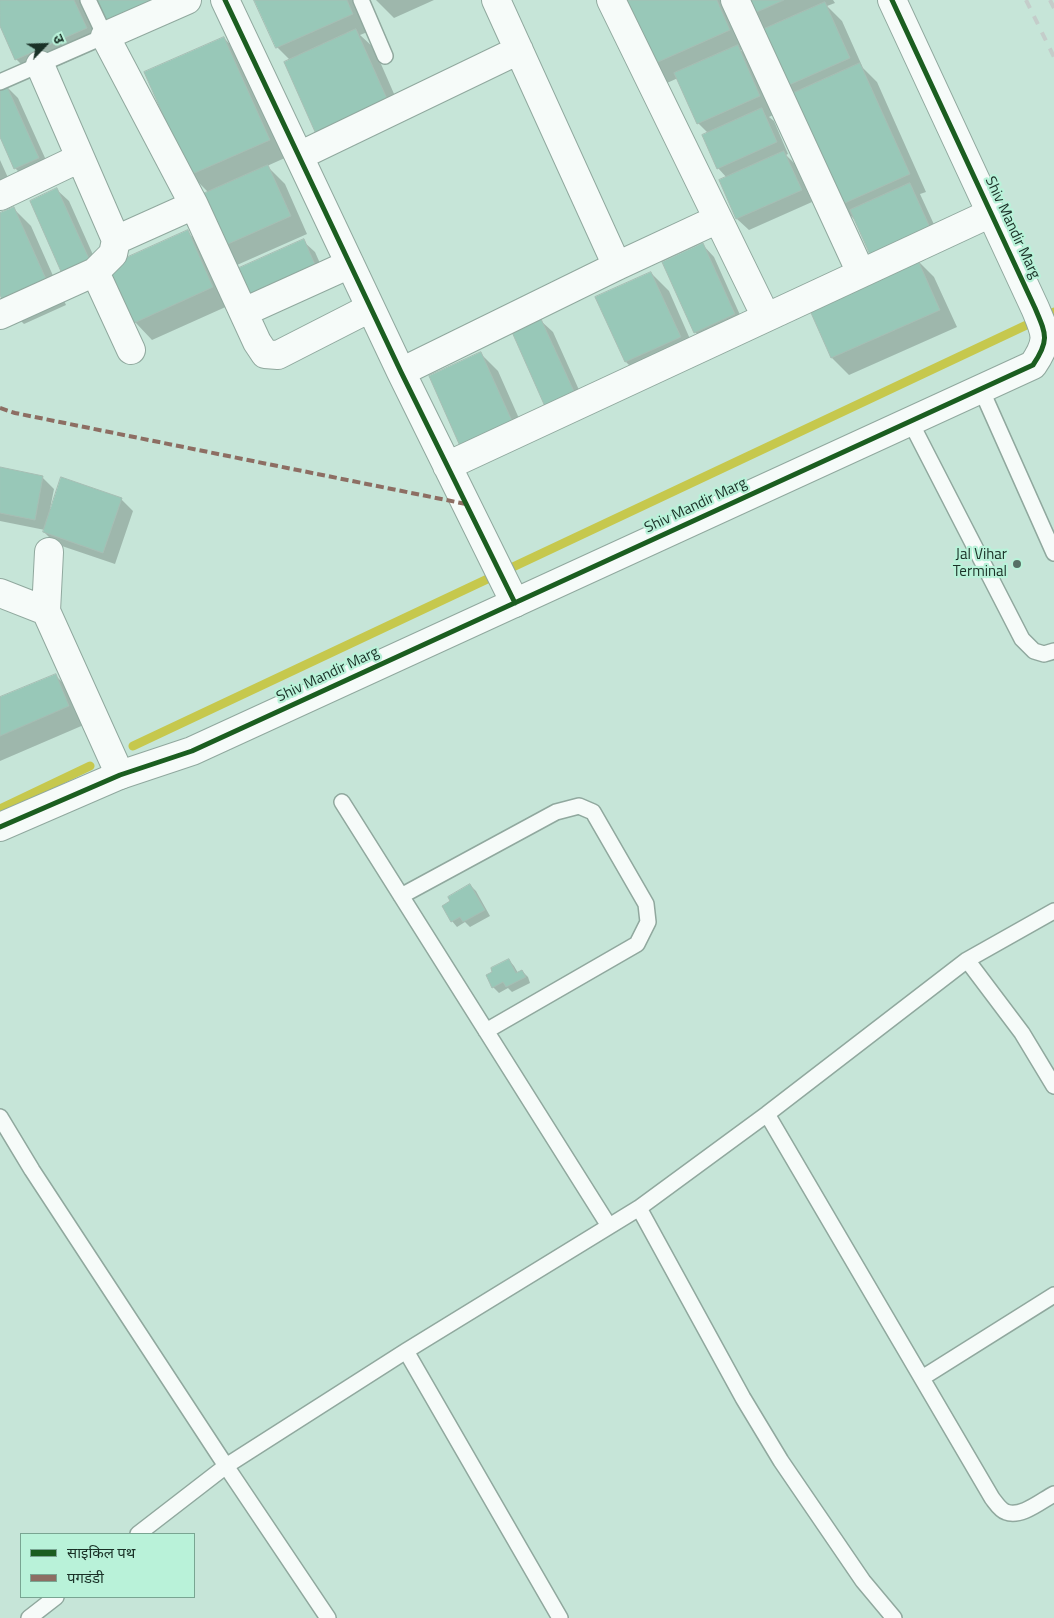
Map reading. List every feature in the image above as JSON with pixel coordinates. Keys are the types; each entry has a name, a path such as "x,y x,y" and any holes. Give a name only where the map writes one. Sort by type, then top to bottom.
{"street":[{"path":"188,0 105,36 194,205 257,342 265,354 278,354 370,308"},
{"path":"225,0 370,308 506,584"},
{"path":"496,0 617,266"},
{"path":"611,0 766,317"},
{"path":"735,0 861,273"},
{"name":"Shiv Mandir Marg","path":"0,826 120,775 192,751 506,584 910,421 1033,365 1044,336 991,213 892,0"},
{"path":"298,156 518,50"},
{"path":"0,315 95,272 113,254 116,240 40,64"},
{"path":"0,196 80,158"},
{"path":"116,240 194,205"},
{"path":"448,466 991,213"},
{"path":"401,372 617,266 718,219"},
{"path":"244,312 350,264"},
{"path":"95,272 132,350"},
{"path":"49,552 46,611 120,775"},
{"path":"0,593 46,611"}],"lane":[{"path":"0,82 105,36 88,0"},
{"path":"361,0 385,56"},
{"path":"981,389 1054,553"},
{"path":"910,421 1022,639 1034,651 1044,654 1054,650"},
{"path":"342,802 609,1226"},
{"path":"401,896 556,812 579,806 593,812 646,904 648,922 637,944 486,1031"},
{"path":"139,1533 226,1466 406,1351 639,1208 767,1114 967,960 1054,911"},
{"path":"967,960 1022,1033 1054,1086"},
{"path":"767,1114 992,1498 1001,1509 1008,1513 1022,1512 1054,1494"},
{"path":"0,1117 32,1170 328,1618"},
{"path":"639,1208 743,1398 781,1461 863,1580 894,1618"},
{"path":"922,1378 1054,1295"},
{"path":"406,1351 560,1618"},
{"path":"29,1618 55,1598"}],"building":[{"path":"0,0 74,0 87,28 15,60 0,26"},
{"path":"95,0 166,0 108,26"},
{"path":"254,0 347,0 353,14 276,48"},
{"path":"619,0 717,0 730,30 649,66"},
{"path":"743,0 784,0 750,15"},
{"path":"825,2 850,58 780,89 755,33"},
{"path":"356,29 388,101 316,134 284,62"},
{"path":"224,37 270,140 190,175 144,72"},
{"path":"738,45 760,96 697,124 674,73"},
{"path":"860,63 910,174 838,206 789,95"},
{"path":"6,84 39,158 14,169 0,137 0,87"},
{"path":"762,108 777,142 717,169 702,135"},
{"path":"784,151 802,190 736,219 719,180"},
{"path":"268,165 291,216 219,248 196,197"},
{"path":"910,183 932,232 872,259 850,210"},
{"path":"57,188 91,263 63,276 30,201"},
{"path":"14,207 50,288 6,307 0,295 0,213"},
{"path":"188,230 213,287 134,323 108,266"},
{"path":"304,239 316,267 243,299 230,272"},
{"path":"703,243 735,314 694,333 662,262"},
{"path":"917,258 940,310 831,358 808,306"},
{"path":"651,272 681,337 625,362 595,297"},
{"path":"541,319 577,398 547,411 512,332"},
{"path":"481,352 513,423 460,446 429,376"},
{"path":"0,467 43,476 35,520 0,513"},
{"path":"61,477 122,498 103,553 43,532"},
{"path":"56,674 69,706 0,736 0,697"},
{"path":"470,884 485,910 463,922 460,917 451,922 442,906 450,901 448,897"},
{"path":"509,959 516,973 522,970 526,977 506,987 503,982 492,988 486,975 492,972 491,968"}],"waterway":[{"path":"133,746 1054,312"},
{"path":"0,809 90,766"}],"railway":[{"path":"1026,0 1054,57"},
{"path":"1050,0 1054,8"}],"marked path":[{"path":"0,408 15,413 466,504"}],"cycle path":[{"path":"225,0 401,372 515,603"},
{"path":"0,827 120,775 192,751 1033,365 1044,343 1042,324 892,0"}],"place":[{"name":"Jal Vihar Terminal","path":"1017,564"}]}
